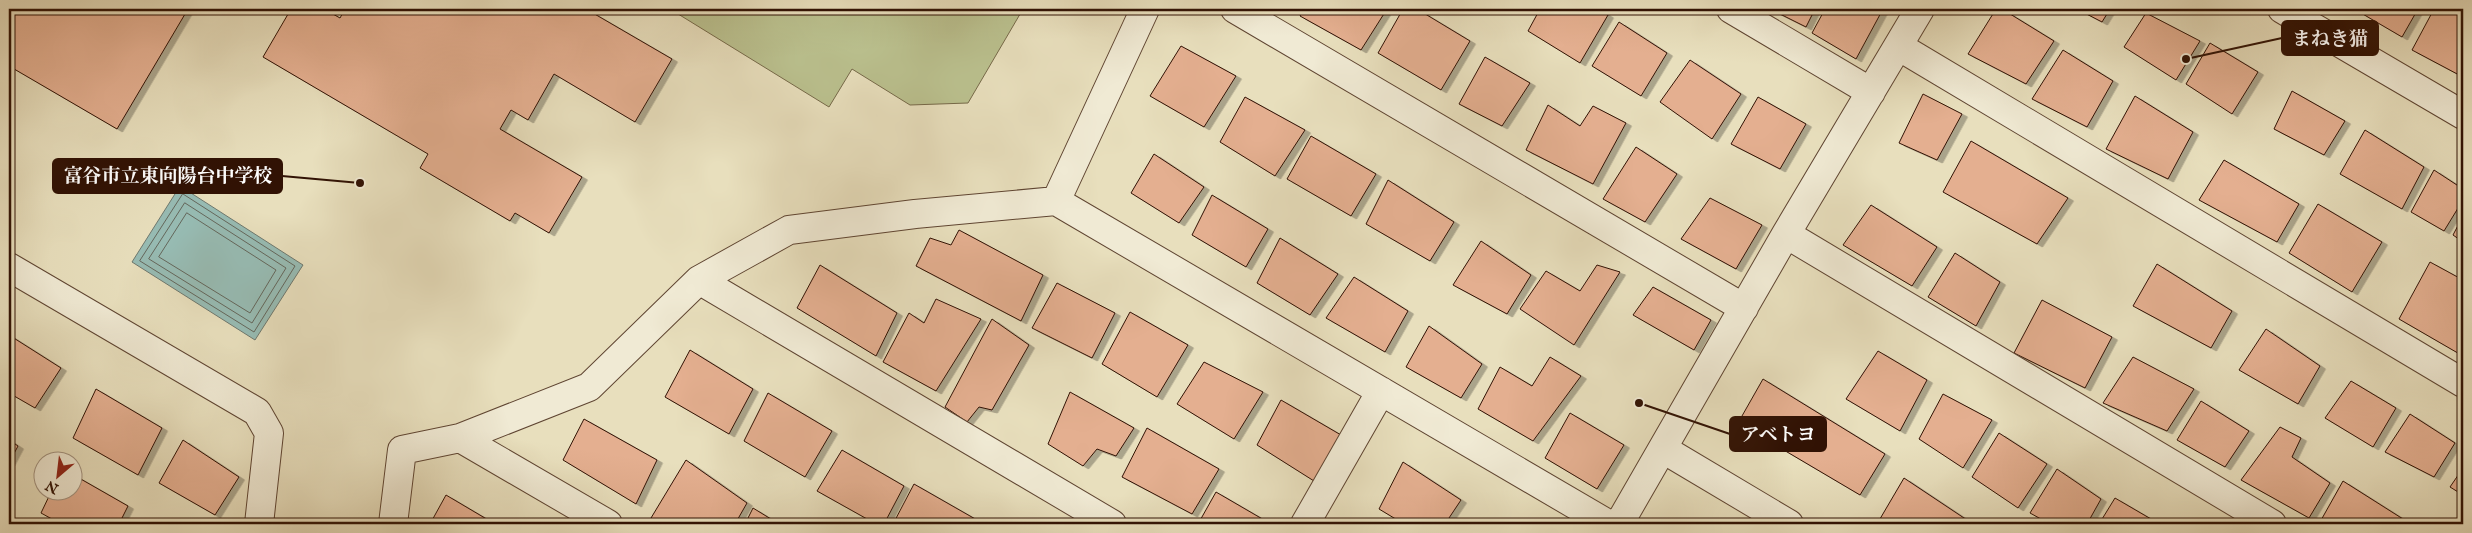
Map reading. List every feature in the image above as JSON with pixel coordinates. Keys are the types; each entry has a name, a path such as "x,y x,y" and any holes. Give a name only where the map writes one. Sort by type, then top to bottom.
{"street":[{"path":"1056,201 1145,9"},
{"path":"1235,9 1744,308"},
{"path":"1731,9 1871,92"},
{"path":"1619,524 1786,234 1920,9"},
{"path":"2282,9 2463,115"},
{"path":"1898,46 2463,384"},
{"path":"393,524 402,450 460,438 589,387 699,280 789,230 915,214 1056,201 1608,524"},
{"path":"1786,234 2272,524"},
{"path":"9,268 257,412 269,434 259,524"},
{"path":"699,280 1112,524"},
{"path":"1305,524 1381,391"},
{"path":"460,438 608,524"},
{"path":"1663,449 1789,524"}],"green space":[{"path":"670,9 1023,9 968,103 910,105 852,69 829,107"}],"water":[{"path":"180,186 303,265 255,340 132,262"}],"building":[{"path":"9,9 188,9 117,129 9,66"},
{"path":"291,9 324,9 340,18 345,9 586,9 672,59 635,122 554,74 528,120 511,110 500,129 582,177 549,233 515,213 510,221 420,168 428,154 263,57"},
{"path":"1304,9 1387,9 1361,50 1300,16"},
{"path":"1403,9 1417,9 1470,41 1441,90 1378,53"},
{"path":"1540,9 1598,9 1608,15 1580,63 1528,31"},
{"path":"1770,9 1815,9 1806,27"},
{"path":"1825,9 1883,9 1856,59 1812,33"},
{"path":"1996,9 2002,9 2054,41 2026,84 1968,54"},
{"path":"2077,9 2110,9 2102,22"},
{"path":"2363,9 2418,9 2402,37 2361,13"},
{"path":"2434,9 2459,9 2463,11 2463,71 2461,76 2412,50"},
{"path":"2146,13 2200,41 2176,80 2124,47"},
{"path":"1619,22 1667,53 1641,96 1592,66"},
{"path":"2210,43 2258,72 2232,114 2186,84"},
{"path":"1181,46 1236,76 1204,127 1150,96"},
{"path":"2063,50 2113,81 2087,127 2032,99"},
{"path":"1485,57 1530,83 1502,126 1459,104"},
{"path":"1690,60 1741,94 1712,139 1660,102"},
{"path":"2292,91 2345,121 2324,155 2274,129"},
{"path":"1923,94 1962,114 1937,160 1899,143"},
{"path":"2135,96 2193,132 2168,179 2106,149"},
{"path":"1245,97 1305,130 1275,176 1220,142"},
{"path":"1758,97 1806,124 1780,169 1731,144"},
{"path":"1548,105 1580,126 1593,106 1626,123 1593,184 1526,150"},
{"path":"2365,130 2424,167 2402,209 2340,174"},
{"path":"1311,136 1376,174 1351,216 1287,179"},
{"path":"1971,141 2068,198 2037,244 1943,192"},
{"path":"1636,147 1677,174 1645,222 1603,199"},
{"path":"1154,154 1204,187 1179,223 1131,193"},
{"path":"2224,160 2299,204 2277,242 2199,200"},
{"path":"2434,170 2463,189 2463,200 2444,231 2411,212"},
{"path":"1388,180 1454,222 1430,261 1366,224"},
{"path":"1212,195 1268,229 1246,267 1192,235"},
{"path":"1710,198 1762,225 1736,269 1681,239"},
{"path":"2318,204 2382,242 2352,292 2289,253"},
{"path":"1871,205 1937,247 1912,286 1843,245"},
{"path":"2463,216 2463,242 2453,235"},
{"path":"959,230 1043,275 1021,321 916,266 930,238 951,245"},
{"path":"1280,238 1338,274 1310,315 1257,283"},
{"path":"1481,241 1531,275 1507,314 1453,285"},
{"path":"1955,253 2000,282 1976,326 1928,297"},
{"path":"2430,262 2463,280 2463,356 2399,319"},
{"path":"2157,264 2232,311 2211,348 2133,306"},
{"path":"820,265 897,313 876,356 797,308"},
{"path":"1597,265 1620,272 1574,345 1520,309 1546,271 1580,291"},
{"path":"1354,277 1408,311 1385,352 1326,318"},
{"path":"1057,283 1115,313 1092,358 1032,328"},
{"path":"1653,287 1711,320 1694,350 1633,315"},
{"path":"936,299 981,319 936,391 883,362 909,313 924,323"},
{"path":"2042,300 2112,337 2085,388 2014,353"},
{"path":"1130,312 1188,345 1157,397 1102,364"},
{"path":"992,319 1029,345 992,410 979,407 967,422 945,407"},
{"path":"1429,326 1482,364 1461,398 1406,367"},
{"path":"2266,329 2320,366 2298,404 2239,370"},
{"path":"9,335 61,368 35,408 9,393"},
{"path":"690,350 753,389 729,434 665,397"},
{"path":"1878,351 1927,380 1900,431 1846,399"},
{"path":"1550,357 1581,376 1533,441 1478,409 1500,367 1532,386"},
{"path":"2133,357 2194,389 2167,431 2103,403"},
{"path":"1204,362 1263,392 1234,439 1177,404"},
{"path":"1763,379 1885,454 1860,495 1738,423"},
{"path":"2351,381 2396,408 2373,447 2325,418"},
{"path":"96,389 162,428 138,475 73,438"},
{"path":"1070,392 1134,428 1116,456 1097,449 1083,466 1048,444"},
{"path":"768,393 832,431 805,477 744,441"},
{"path":"1943,394 1992,420 1963,468 1919,439"},
{"path":"1281,400 1341,435 1314,481 1257,445"},
{"path":"2201,401 2249,431 2225,467 2177,440"},
{"path":"1570,413 1624,445 1597,489 1545,458"},
{"path":"2410,414 2455,443 2434,477 2385,452"},
{"path":"584,419 657,460 636,504 563,460"},
{"path":"2280,427 2301,438 2292,457 2330,483 2309,518 2241,480"},
{"path":"1147,428 1219,469 1192,514 1122,477"},
{"path":"1999,433 2047,464 2018,508 1972,477"},
{"path":"9,440 18,446 9,463"},
{"path":"183,440 239,477 215,515 159,483"},
{"path":"842,450 904,486 884,524 876,524 817,491"},
{"path":"686,460 747,503 735,524 662,524 651,518"},
{"path":"1403,462 1461,500 1445,524 1404,524 1379,509"},
{"path":"2463,468 2463,495 2450,487"},
{"path":"2057,469 2101,499 2087,524 2050,524 2030,513"},
{"path":"1904,478 1967,520 1965,524 1877,524"},
{"path":"82,480 128,506 119,524 61,524 41,513 47,500 82,500"},
{"path":"2343,481 2403,519 2400,524 2324,524 2320,522"},
{"path":"914,484 977,520 975,524 893,524"},
{"path":"1216,492 1271,524 1198,524"},
{"path":"446,495 495,524 430,524"},
{"path":"2115,498 2151,519 2148,524 2099,524"},
{"path":"753,508 779,524 745,524"}],"place":[{"name":"まねき猫","path":"2186,59"},
{"name":"富谷市立東向陽台中学校","path":"360,183"},
{"name":"アベトヨ","path":"1639,403"}]}
